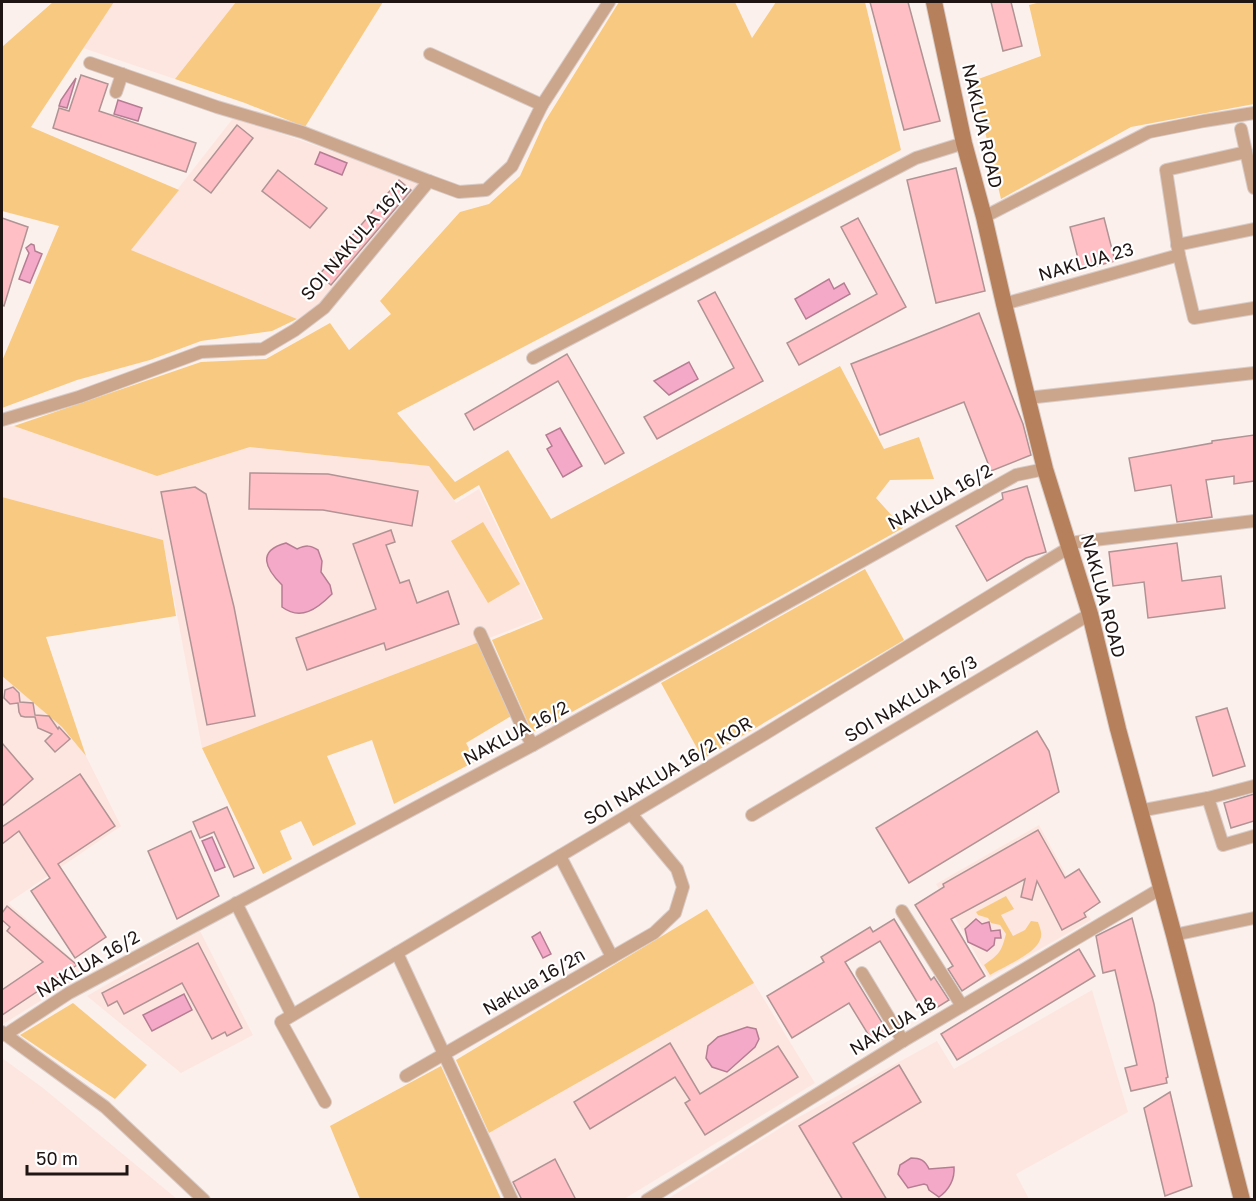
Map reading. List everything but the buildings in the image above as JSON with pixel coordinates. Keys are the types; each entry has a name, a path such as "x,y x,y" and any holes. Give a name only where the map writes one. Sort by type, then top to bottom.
{"street":[{"name":"SOI NAKULA 16/1","path":"2,420 79,397 201,352 263,349 295,330 324,308 429,182 459,192 486,190 512,166 542,105 609,2"},
{"name":"NAKLUA ROAD","path":"934,2 964,143 984,216 1045,469 1090,614 1139,811 1174,935 1242,1200"},
{"path":"430,54 542,105"},
{"path":"90,63 217,107 302,132 429,182"},
{"path":"116,92 122,74"},
{"path":"984,216 1149,132 1254,113"},
{"path":"1241,129 1254,188"},
{"path":"533,358 916,158 964,143"},
{"path":"1246,152 1166,170 1178,250 1194,318 1254,308"},
{"name":"NAKLUA 23","path":"1004,304 1254,229"},
{"path":"1027,398 1254,373"},
{"name":"NAKLUA 16/2","path":"3,1034 69,993 533,745 1016,475 1045,469"},
{"path":"1070,545 1254,521"},
{"name":"SOI NAKLUA 16/2 KOR","path":"287,1018 631,814 1070,545"},
{"name":"SOI NAKLUA 16/3","path":"752,815 1090,614"},
{"path":"480,633 524,731 533,745"},
{"path":"1139,811 1208,798 1254,786"},
{"path":"1208,798 1223,844 1254,836"},
{"path":"612,957 663,925 675,913 683,887 677,869 631,814"},
{"name":"Naklua 16/2ก","path":"406,1076 612,957 560,856"},
{"name":"NAKLUA 18","path":"647,1200 903,1041 1160,889"},
{"path":"236,903 325,1102"},
{"path":"902,911 962,1006"},
{"path":"1174,935 1254,918"},
{"path":"397,953 512,1200"},
{"path":"862,973 903,1041"},
{"path":"3,1034 105,1107 204,1200"}],"shaded area":[{"path":"53,2 114,2 31,127 179,190 131,250 297,319 272,331 201,341 150,360 77,380 2,408 2,361 59,226 2,211 2,47"},
{"path":"114,2 236,2 175,79 83,48"},
{"path":"236,2 383,2 305,127 175,79"},
{"path":"619,2 735,2 752,38 776,2 865,2 901,150 397,413 455,482 508,450 551,519 840,366 884,449 919,437 934,479 890,480 876,498 903,528 545,727 532,732 492,640 543,619 479,485 454,500 429,466 250,447 157,476 14,426 201,362 266,359 330,323 349,350 391,314 380,301 460,212 489,204 520,176 544,123"},
{"path":"1041,2 1254,2 1254,104 1131,127 1001,199 973,81 1041,56 1029,5"},
{"path":"76,78 67,108 59,106 61,100"},
{"path":"118,100 142,108 138,121 114,114"},
{"path":"234,117 422,183 320,305 297,319 130,250"},
{"path":"320,152 347,163 342,175 315,164"},
{"path":"31,244 34,245 35,251 42,254 30,283 19,279 29,253 26,248"},
{"path":"829,279 834,289 844,283 850,294 806,319 795,299"},
{"path":"689,362 698,379 669,395 654,381"},
{"path":"14,426 157,476 250,447 429,466 456,503 479,489 541,618 202,748 163,540 2,497 2,427"},
{"path":"560,428 582,466 563,477 547,449 552,446 546,435"},
{"path":"2,497 163,540 176,616 46,637 86,756 62,727 2,676"},
{"path":"483,522 520,584 488,603 451,541"},
{"path":"286,543 297,549 308,546 318,550 322,561 321,572 330,585 332,594 315,608 302,613 289,611 282,607 282,585 268,567 267,556 270,551"},
{"path":"865,569 904,640 703,759 661,683"},
{"path":"479,642 513,715 466,743 476,761 394,804 372,740 327,756 356,824 313,846 301,821 280,831 292,859 263,874 202,748"},
{"path":"2,676 62,727 86,756 121,826 8,903 87,972 3,1024"},
{"path":"1039,825 1091,920 989,978 936,884"},
{"path":"212,837 225,867 215,871 202,841"},
{"path":"1006,896 1014,909 1001,915 1013,936 1025,930 1031,921 1038,922 1041,938 1032,950 990,975 984,965 999,953 1006,934 1000,925 991,923 988,918 976,912"},
{"path":"707,909 754,983 489,1133 456,1060"},
{"path":"976,919 982,924 989,922 991,931 1000,930 1001,938 995,938 994,945 987,951 968,942 965,929"},
{"path":"200,931 253,1035 181,1073 87,996"},
{"path":"540,932 551,954 543,958 532,937"},
{"path":"754,983 815,1083 624,1199 518,1199 489,1133"},
{"path":"1092,990 1128,1112 1016,1174 1029,1199 666,1200 788,1123 937,1041 954,1069"},
{"path":"184,994 192,1010 152,1031 143,1015"},
{"path":"73,1003 147,1065 115,1099 20,1035"},
{"path":"747,1027 756,1029 759,1039 755,1047 727,1072 712,1067 706,1058 708,1046 718,1037"},
{"path":"2,1058 43,1088 177,1199 2,1199"},
{"path":"441,1066 501,1199 360,1199 330,1126"},
{"path":"911,1158 922,1160 929,1169 954,1167 952,1180 943,1194 939,1197 924,1184 908,1188 898,1174 900,1165"}]}
